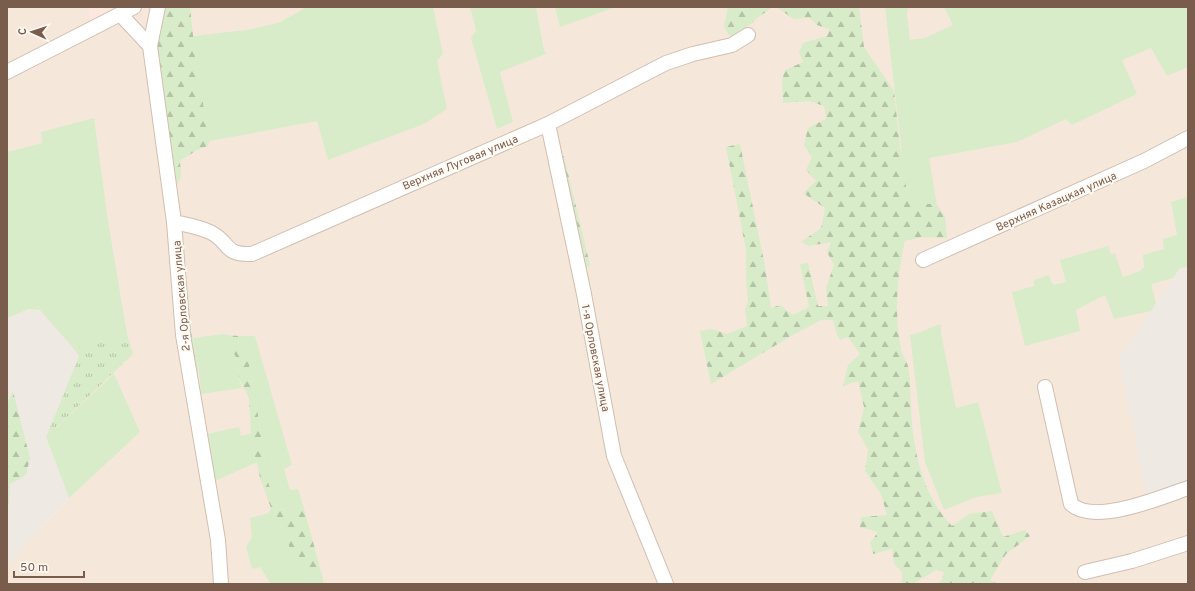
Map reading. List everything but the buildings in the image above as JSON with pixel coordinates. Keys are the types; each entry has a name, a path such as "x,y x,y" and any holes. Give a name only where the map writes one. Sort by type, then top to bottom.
{"street":[{"path":"7,72 134,7"},
{"name":"2-я Орловская улица","path":"158,7 150,46 174,222 183,335 218,540 221,584"},
{"path":"121,15 150,46"},
{"name":"Верхняя Луговая улица","path":"174,222 211,232 221,240 231,252 239,255 252,254 548,124 666,63 694,54 732,45 748,35"},
{"name":"1-я Орловская улица","path":"548,124 584,294 614,456 666,584"},
{"name":"Верхняя Казацкая улица","path":"922,260 1144,161 1188,138"},
{"path":"1045,387 1071,504 1075,508 1092,513 1118,509 1163,497 1188,488"},
{"path":"1085,572 1132,561 1188,543"}],"shaded area":[{"path":"7,7 1188,7 1188,584 7,584 7,565 69,498 46,437 79,356 29,309 7,318"},
{"path":"88,7 118,7 95,22 91,21"},
{"path":"1188,267 1188,484 1146,493 1119,359 1180,268"},
{"path":"29,309 40,310 79,356 46,437 69,498 7,565 7,318"}],"green space":[{"path":"162,7 190,7 196,64 210,141 208,146 197,150 180,161 181,176 178,184 174,177 157,43"},
{"path":"307,7 433,7 443,54 437,61 447,109 424,124 328,160 317,121 210,141 196,64 193,36 247,30 278,23"},
{"path":"470,7 536,7 543,46 546,54 500,72 513,122 497,129 471,38 476,30"},
{"path":"555,7 616,7 560,27"},
{"path":"728,7 773,7 731,38 724,27"},
{"path":"776,7 859,7 864,47 894,91 900,147 917,202 937,205 945,216 947,238 922,237 905,241 897,295 899,336 902,351 909,371 912,424 917,456 926,486 942,514 952,526 969,514 992,511 1003,537 1025,530 1030,536 1006,554 990,580 998,584 938,584 942,580 944,572 936,570 913,584 902,584 902,572 894,564 892,549 873,554 870,543 878,532 860,527 861,517 887,515 881,494 865,471 868,449 858,432 864,407 858,381 843,386 848,365 860,354 848,337 840,340 833,320 821,320 791,336 711,384 700,331 712,329 727,334 747,326 745,309 748,303 746,250 726,147 740,144 765,266 771,308 780,305 793,315 809,307 800,264 808,263 818,306 828,306 826,288 834,265 827,252 831,242 809,246 801,242 821,228 825,208 803,193 816,181 806,170 812,157 804,145 808,128 826,119 824,106 809,101 783,103 782,80 785,70 803,62 799,52 803,43 827,36 829,29 817,25 809,18 794,19"},
{"path":"885,7 908,7 907,15 910,40 925,38 953,25 944,7 1186,7 1188,12 1188,67 1167,76 1151,48 1122,60 1137,94 1072,125 1066,119 1017,142 929,158 937,205 917,202 906,187"},
{"path":"94,118 108,221 127,334 73,348 40,310 29,309 7,318 7,152 42,143 41,132"},
{"path":"564,156 590,265 587,268 583,260 558,157"},
{"path":"1188,197 1188,267 1180,268 1173,278 1151,284 1156,303 1151,311 1114,319 1105,295 1076,310 1080,331 1025,346 1012,292 1034,286 1034,280 1049,275 1053,285 1066,282 1060,260 1108,246 1111,255 1115,253 1123,277 1140,271 1144,267 1143,255 1164,249 1163,239 1177,235 1171,202"},
{"path":"185,289 188,292 191,332 198,360 198,375 193,373"},
{"path":"941,324 941,333 956,408 978,402 1002,493 976,497 944,510 925,462 910,335"},
{"path":"127,334 133,354 46,437 79,356 73,348"},
{"path":"223,334 227,335 235,356 242,388 201,394 198,360 193,338"},
{"path":"227,335 238,336 239,348 249,364 256,400 267,479 277,506 271,508 260,478 257,462 252,449 249,398 238,376 236,358 229,345"},
{"path":"238,336 255,336 292,465 284,469 290,490 298,489 303,505 274,511 293,556 298,556 311,579 322,575 324,584 271,584 260,567 252,569 246,547 252,537 250,518 269,513 271,508 277,506 267,479 256,400 249,364 239,348"},
{"path":"114,374 140,432 69,498 46,437"},
{"path":"13,391 30,458 26,475 10,484 9,505 7,505 7,404"},
{"path":"239,427 241,436 252,433 252,449 257,462 215,481 207,434"},
{"path":"303,505 322,575 311,579 298,556 293,556 274,511"}]}
